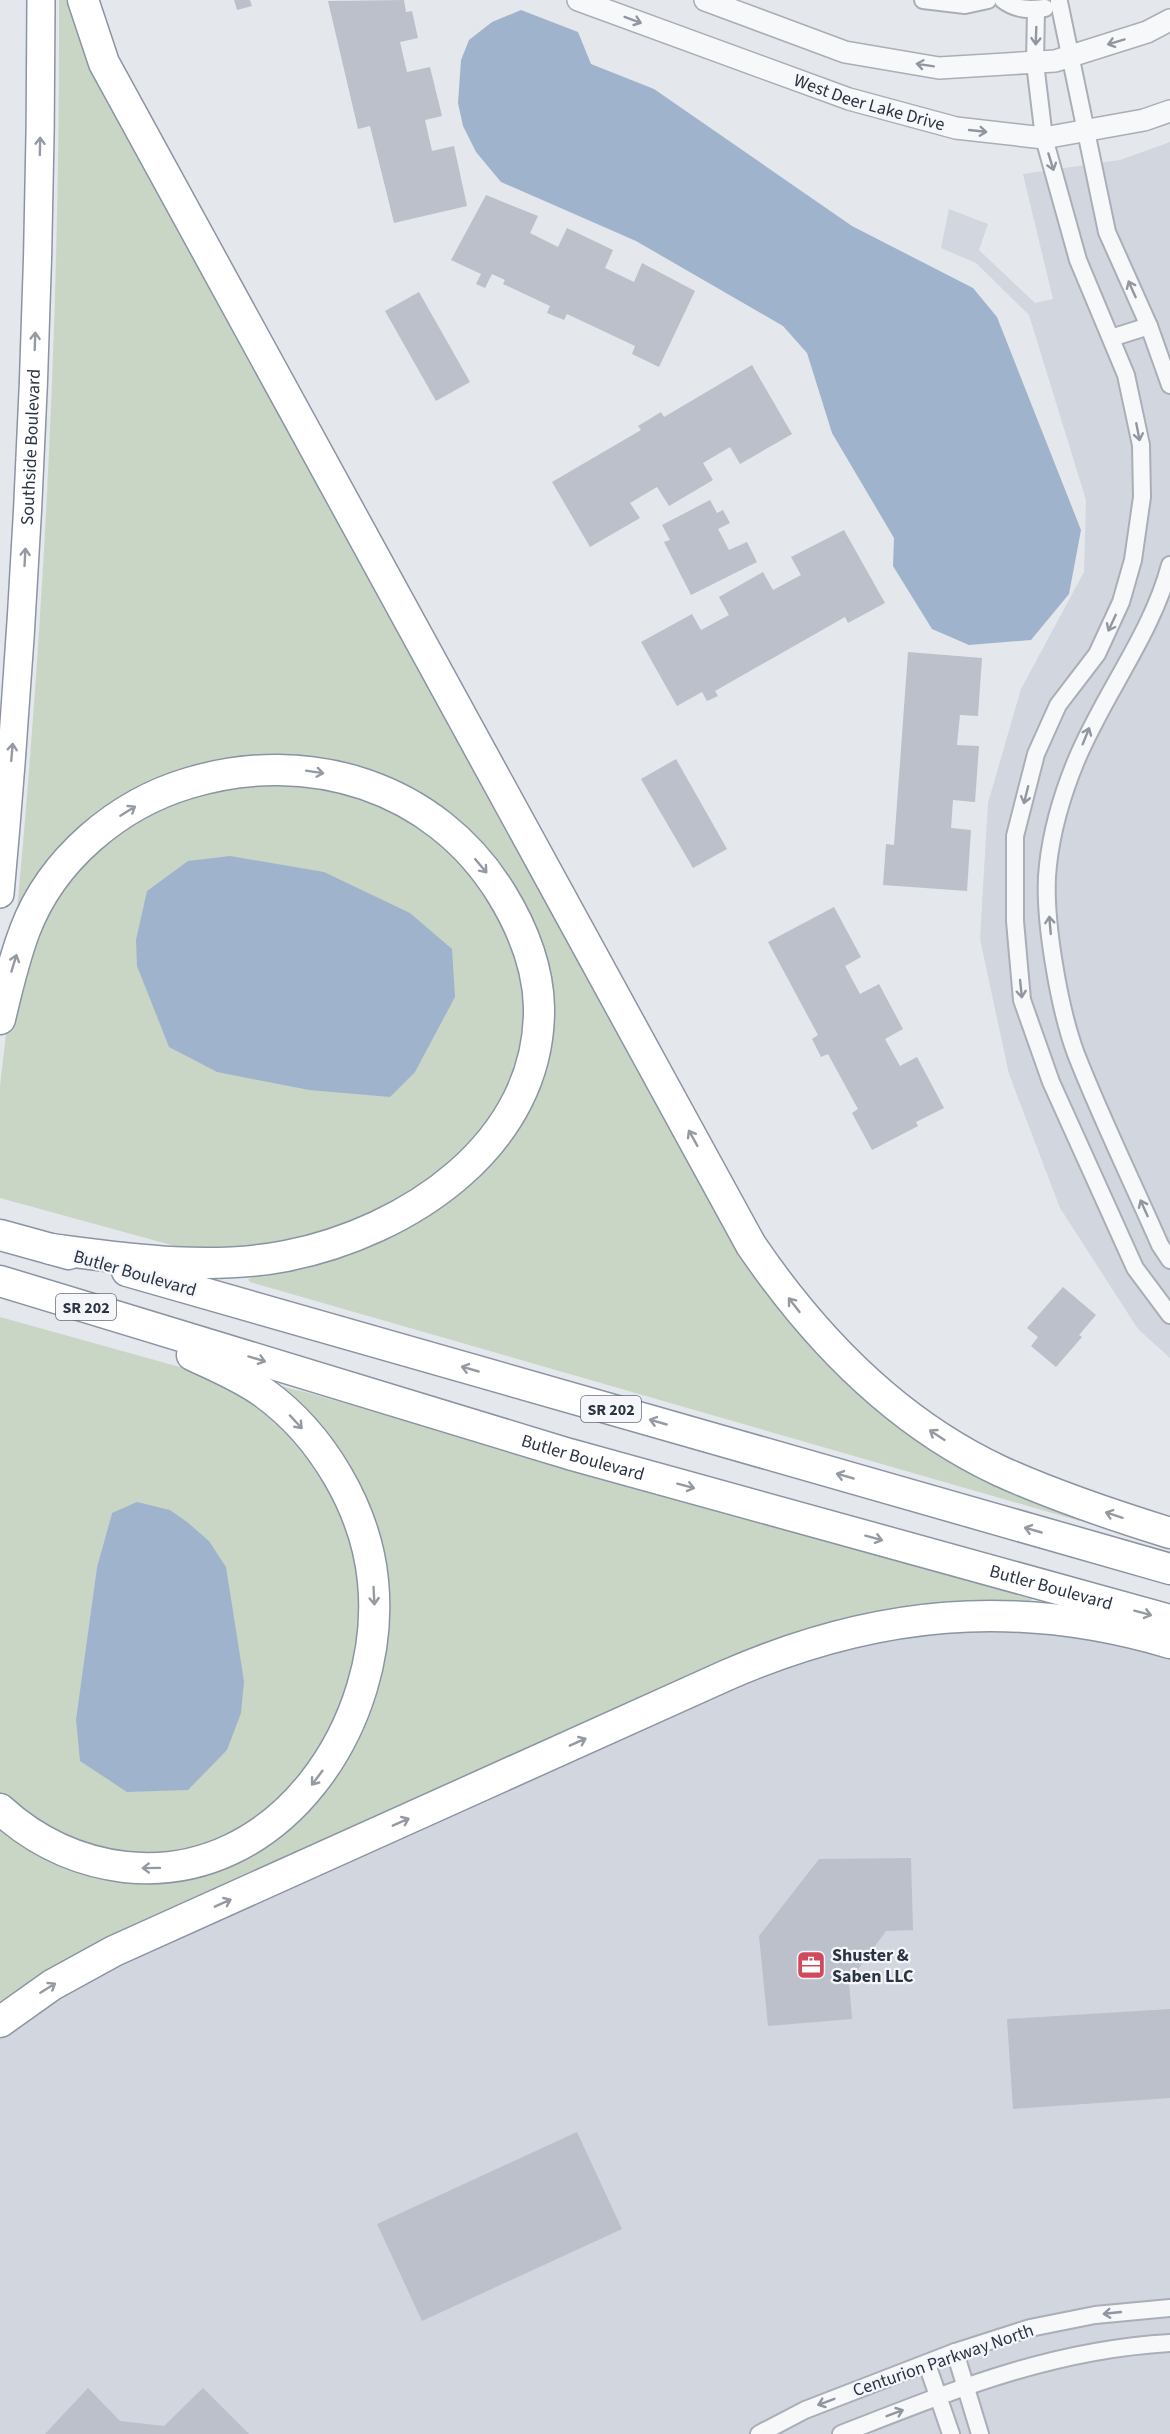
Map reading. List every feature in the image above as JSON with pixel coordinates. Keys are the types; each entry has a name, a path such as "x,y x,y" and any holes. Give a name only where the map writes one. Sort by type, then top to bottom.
{"highway":[{"name":"Southside Boulevard","path":"0,894 15,712 31,444 39,236 40,0"},
{"path":"83,0 104,63 751,1245 770,1274 814,1330 844,1360 871,1385 932,1432 962,1451 1032,1485 1170,1533"},
{"path":"0,1019 9,978 29,920 50,884 83,845 119,816 161,793 208,777 259,769 287,768 338,776 390,794 436,821 478,861 495,883 523,932 537,982 537,1032 526,1081 515,1106 501,1129 461,1173 397,1217 370,1230 311,1250 253,1261 155,1261 51,1249"},
{"name":"Butler Boulevard","path":"0,1235 1170,1569"},
{"name":"Butler Boulevard","path":"0,1281 569,1454 1170,1620"},
{"path":"0,1809 34,1836 72,1855 94,1862 158,1868 176,1866 219,1854 261,1832 301,1798 331,1758 355,1712 364,1686 373,1633 373,1579 361,1529 339,1479 308,1434 263,1392 190,1354 141,1324"},
{"path":"0,2022 52,1985 114,1951 737,1670 814,1642 864,1628 965,1616 1036,1618 1077,1623 1170,1643"}],"street":[{"name":"West Deer Lake Drive","path":"578,0 849,99 956,128 1044,138 1144,120 1170,111"},
{"path":"705,0 844,52 939,68 1055,61 1147,32 1170,20"},
{"path":"923,0 965,5 988,0"},
{"path":"1003,0 1011,6 1036,9 1060,1 1107,232 1149,326 1170,386"},
{"path":"1036,9 1035,63 1044,138 1078,260 1126,375 1141,445 1142,497 1133,560 1121,602 1097,654 1058,705 1036,754 1015,836 1015,921 1022,1000 1051,1082 1135,1268 1170,1315"},
{"path":"1111,338 1149,326"},
{"path":"1170,564 1143,638 1091,723 1060,800 1048,868 1050,926 1059,993 1076,1052 1160,1245 1170,1260"},
{"name":"Centurion Parkway North","path":"759,2434 805,2410 956,2352 1030,2328 1095,2314 1170,2308"},
{"name":"Centurion Parkway North","path":"841,2434 938,2396 1049,2360 1101,2349 1170,2343"},
{"path":"956,2352 980,2434"},
{"path":"927,2364 951,2434"}],"shaded area":[{"path":"1170,142 1170,1358 1138,1329 1060,1208 1009,1074 980,939 988,803 1021,689 1084,572 1086,500 1029,315 976,263 941,248 949,209 988,224 979,250 1035,303 1053,299 1023,174 1120,160"},
{"path":"1008,1623 1170,1653 1170,2434 0,2434 0,2036 44,2000 152,1944 749,1674 847,1640"}],"green space":[{"path":"59,0 66,0 82,46 192,249 813,1339 1081,1515 1080,1521 250,1282 248,1279 319,1255 508,1126 538,958 403,793 190,772 17,911 36,684 49,456 57,228"},
{"path":"240,778 328,782 407,815 478,878 522,963 527,1016 514,1083 468,1149 422,1187 326,1235 219,1251 175,1246 0,1198 0,1086 7,1026 15,987 59,886 129,817"},
{"path":"0,1317 212,1376 241,1389 297,1438 341,1511 355,1550 364,1603 352,1686 310,1767 270,1811 199,1851 128,1858 68,1842 0,1796","holes":["170,1510 209,1541 235,1632 244,1681 76,1719 97,1567 112,1513"]},
{"path":"276,1385 1032,1599 1028,1604 892,1614 0,2012 0,1820 37,1846 224,1862 227,1866 266,1845 300,1818 329,1787 352,1751 369,1712 380,1671 386,1628 386,1584"}],"water":[{"path":"521,10 578,32 591,64 654,89 852,226 973,288 997,317 1081,530 1069,594 1031,640 969,645 932,629 893,566 894,538 832,433 807,353 783,326 636,241 501,182 476,152 463,126 458,103 461,60 469,40 492,22"},
{"path":"230,856 324,872 410,913 452,949 455,997 415,1072 390,1097 309,1090 217,1072 169,1047 137,966 136,940 147,891 188,861"},
{"path":"137,1502 170,1510 187,1522 209,1541 226,1567 244,1681 241,1713 227,1750 188,1790 127,1792 80,1761 76,1719 97,1567 112,1513"}],"building":[{"path":"234,0 250,0 252,6 237,10"},
{"path":"404,0 406,12 412,11 418,38 400,42 407,72 430,67 442,116 425,120 432,151 454,146 467,206 394,223 370,126 358,129 328,1"},
{"path":"486,195 538,216 530,233 558,247 567,228 613,250 605,268 634,282 642,263 695,291 659,367 632,354 635,346 567,314 564,320 547,313 550,306 503,284 505,280 492,274 485,288 476,284 481,274 451,260"},
{"path":"419,292 470,382 436,401 385,311"},
{"path":"752,365 792,434 740,464 730,447 703,463 713,480 669,506 657,487 630,503 640,518 590,547 552,482 641,430 638,426 661,412 664,417"},
{"path":"710,500 717,513 723,510 730,523 718,529 729,550 747,542 757,562 691,595 664,542 670,540 662,525"},
{"path":"844,530 885,603 848,623 845,617 715,691 718,696 707,701 702,692 677,706 641,642 692,614 701,630 729,615 719,597 763,572 773,590 801,575 791,557"},
{"path":"908,652 982,658 978,716 960,715 957,745 979,746 975,802 953,800 951,828 971,830 967,891 883,885 886,844 894,845"},
{"path":"676,759 727,849 693,868 641,779"},
{"path":"834,907 861,957 845,966 860,994 879,984 903,1029 885,1039 900,1066 917,1057 944,1108 916,1122 918,1126 872,1150 852,1113 858,1109 828,1054 821,1057 812,1039 818,1035 768,942"},
{"path":"1063,1287 1096,1315 1079,1335 1082,1337 1056,1367 1031,1346 1038,1337 1027,1328"},
{"path":"911,1858 913,1930 886,1931 849,1982 852,2019 768,2026 759,1936 819,1859"},
{"path":"1170,2009 1170,2098 1013,2109 1007,2019"},
{"path":"577,2132 622,2229 422,2321 377,2224"},
{"path":"88,2388 120,2421 164,2426 203,2388 249,2434 45,2434"}],"place":[{"name":"Shuster & Saben LLC","path":"811,1965"}]}
